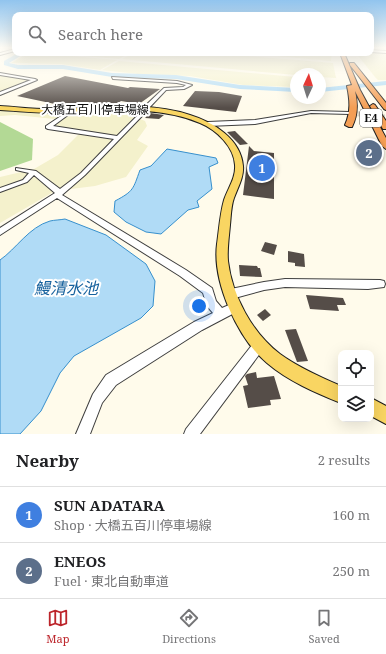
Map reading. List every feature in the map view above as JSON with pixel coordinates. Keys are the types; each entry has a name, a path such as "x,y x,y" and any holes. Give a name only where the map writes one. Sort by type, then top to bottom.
{"highway":[{"path":"350,68 351,80 361,90 386,108"},
{"name":"E4","path":"353,68 363,80 361,90 386,146"},
{"name":"E4","path":"361,90 386,127"},
{"path":"349,126 354,115 361,90"}],"main road":[{"name":"大橋五百川停車場線","path":"0,108 70,111 144,108 171,112 208,124 223,136 233,148 239,164 237,180 227,207 222,247 226,278 230,294 249,330 268,354 294,372 338,394"},
{"path":"374,409 386,415"}],"street":[{"path":"0,74 35,80 0,94"},
{"path":"0,232 58,194 83,174 141,114 144,108 165,89 184,88 190,85 177,82 113,78"},
{"path":"0,98 40,81"},
{"path":"70,111 48,128 118,138"},
{"path":"208,124 255,122 311,112 350,114"},
{"path":"18,169 34,172 40,175 58,194 164,261 208,291 211,303 220,314"},
{"path":"0,190 25,181 34,172"},
{"path":"230,294 283,283 380,284"},
{"path":"83,434 96,400 102,389 111,380 220,314 236,307"},
{"path":"191,434 260,344"}],"shaded area":[{"path":"89,68 103,68 100,70"},
{"path":"105,68 199,68 290,76 290,87 243,85 190,76 138,74 102,70"},
{"path":"223,68 290,68 290,74"},
{"path":"326,68 334,68 336,78 326,77"},
{"path":"368,68 386,68 386,80 378,80"},
{"path":"0,74 32,80 0,92"},
{"path":"0,110 65,113 138,110 135,117 145,121 147,126 137,140 148,146 126,177 95,186 55,191 0,223 0,177 34,169 58,155 79,134 45,128 55,119 15,115 0,116"}],"green space":[{"path":"0,122 33,139 32,160 0,171"}],"water":[{"path":"167,149 216,158 218,163 209,167 212,189 197,201 199,207 188,210 161,234 146,232 126,222 114,212 115,201 126,195 132,189 140,170 151,166"},
{"name":"鰻清水池","path":"65,219 106,235 146,264 155,281 153,306 141,318 74,356 60,373 41,411 20,434 0,434 0,260 29,233 42,224 50,221"}],"building":[{"path":"65,76 128,88 160,89 139,104 121,101 115,105 105,104 98,106 85,103 78,107 17,96"},
{"path":"195,91 219,92 242,96 236,112 183,106"},
{"path":"150,113 164,115 159,119 145,118"},
{"path":"235,131 248,144 240,145 227,132"},
{"path":"249,146 254,151 274,153 274,199 243,195"},
{"path":"265,242 277,245 274,255 261,251"},
{"path":"288,251 304,254 305,267 295,266 295,263 288,262"},
{"path":"239,265 257,266 260,268 262,277 240,276"},
{"path":"306,295 343,298 346,305 337,305 339,311 310,309"},
{"path":"265,309 271,315 263,321 257,315"},
{"path":"296,329 308,361 297,362 285,330"},
{"path":"256,372 257,378 274,376 281,399 270,400 271,405 248,408 243,386 248,385 245,376"}],"waterway":[{"path":"71,68 112,75 176,77 240,87 290,90"},
{"path":"326,89 386,83"}],"tunnel":[{"path":"350,113 386,117"}],"place":[{"name":"ENEOS","path":"369,153"},
{"name":"SUN ADATARA","path":"262,168"}]}
